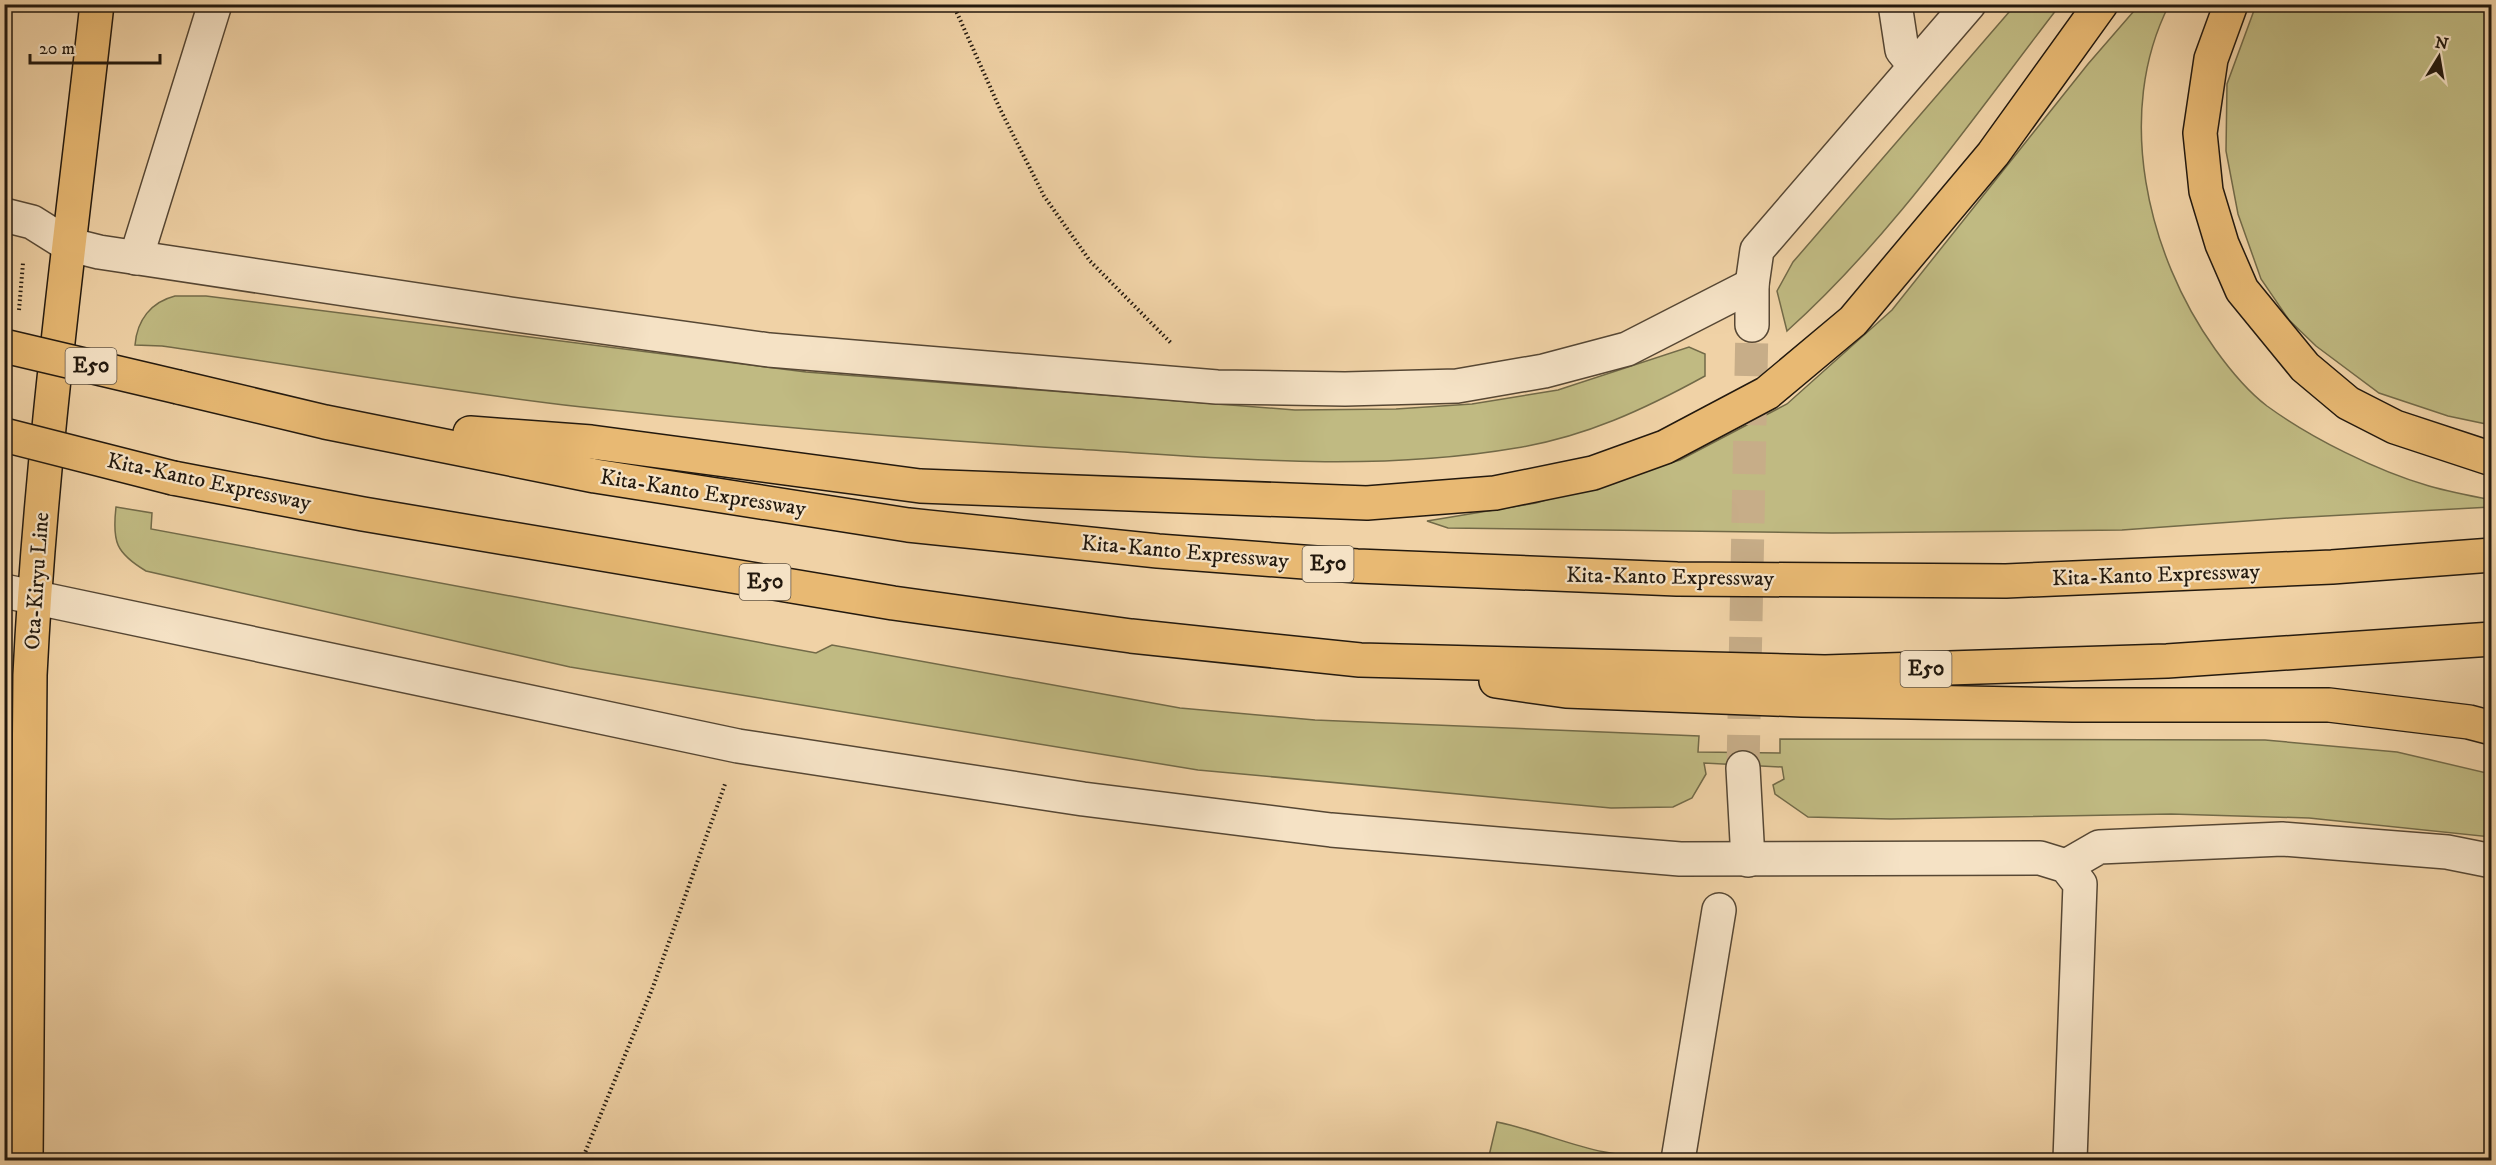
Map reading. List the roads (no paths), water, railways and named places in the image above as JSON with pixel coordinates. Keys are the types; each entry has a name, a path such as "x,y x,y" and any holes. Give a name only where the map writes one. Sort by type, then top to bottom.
{"main road":[{"name":"Ota-Kiryu Line","path":"26,1161 29,733 19,594 51,392 97,4"},
{"path":"325,422 591,442 920,486 1367,503 1495,493 1593,473 1665,447 1767,393 1853,321 1993,154 2101,4"},
{"path":"2230,4 2211,58 2200,133 2206,191 2222,244 2242,290 2305,367 2348,403 2395,427 2492,459"},
{"name":"Kita-Kanto Expressway","path":"4,346 325,422 595,476 908,525 1158,551 1357,566 1677,579 2006,581 2332,567 2492,555"},
{"name":"Kita-Kanto Expressway","path":"4,435 173,478 363,514 893,603 1131,636 1360,660 1825,672 2167,662 2492,639"},
{"path":"1360,660 1566,691 1802,700 2329,705 2469,722 2492,728"}],"street":[{"path":"136,258 215,4"},
{"path":"1895,4 1902,50 1915,66"},
{"path":"1752,325 1752,285 1757,250 1969,4"},
{"path":"4,215 32,222 67,244 136,258 502,313 769,350 1016,372 1252,388 1345,389 1458,386 1544,371 1627,349 1752,285"},
{"path":"19,594 738,746 1083,799 1331,830 1680,859 2040,858 2066,867 2080,884 2070,1161"},
{"path":"1743,768 1748,860"},
{"path":"2066,867 2098,847 2282,839 2447,852 2492,861"},
{"path":"1678,1161 1719,910"}],"tunnel":[{"path":"1743,768 1752,325"}]}
